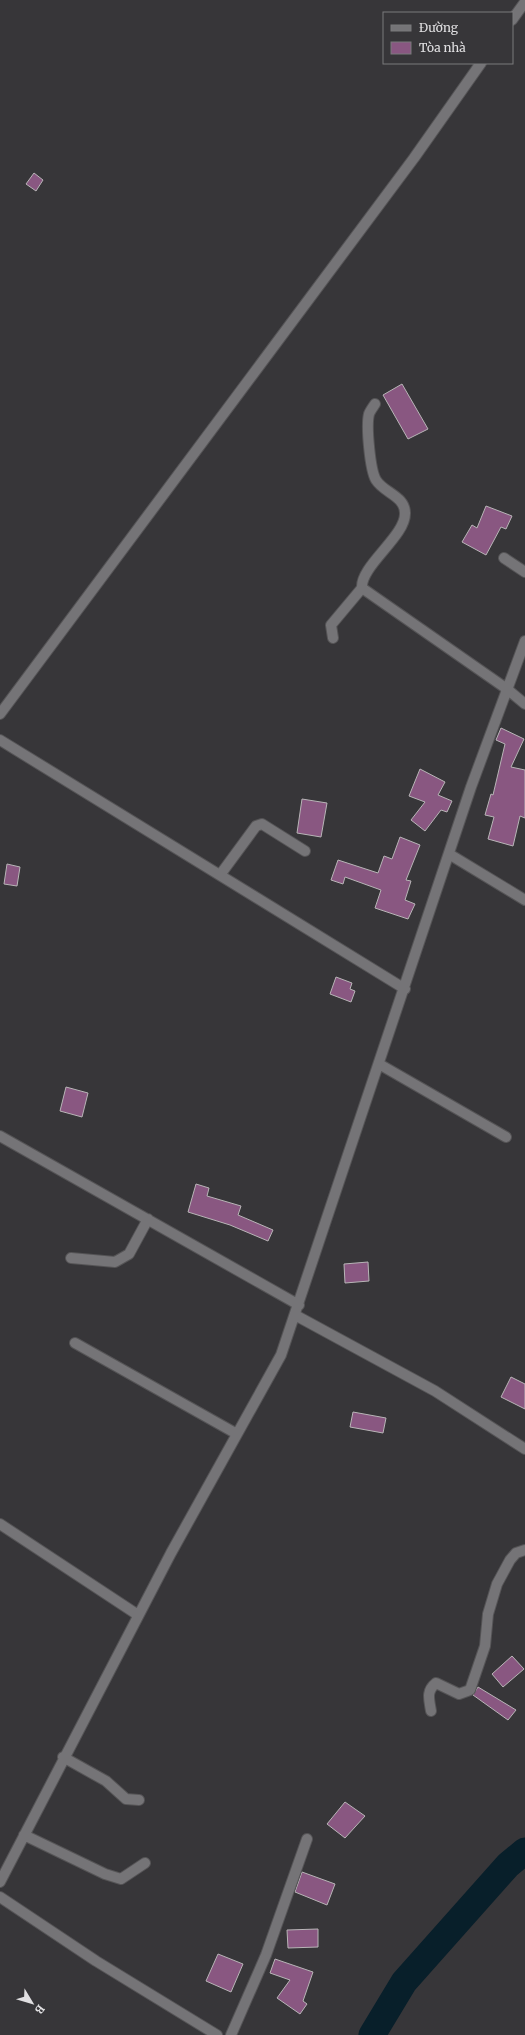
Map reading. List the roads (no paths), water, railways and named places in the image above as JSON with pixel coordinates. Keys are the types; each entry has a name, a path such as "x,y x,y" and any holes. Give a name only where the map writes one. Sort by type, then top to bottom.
{"street":[{"path":"513,19 525,2"},
{"path":"0,714 414,158 480,64"},
{"path":"333,638 331,625 362,588 364,578 401,528 406,515 404,507 400,501 383,488 376,480 372,469 368,425 369,414 375,404"},
{"path":"504,558 525,572"},
{"path":"362,588 507,689 525,704"},
{"path":"0,1882 138,1615 282,1355 449,854 525,641"},
{"path":"0,740 404,988"},
{"path":"220,875 256,826 262,824 305,850"},
{"path":"449,854 525,900"},
{"path":"379,1064 506,1136"},
{"path":"0,1136 148,1219 297,1310 435,1391 525,1449"},
{"path":"71,1258 115,1262 129,1254 148,1219"},
{"path":"75,1343 237,1434"},
{"path":"0,1524 138,1615"},
{"path":"431,1711 428,1692 430,1687 436,1683 459,1694 470,1690 483,1653 488,1614 497,1584 510,1560 516,1553 525,1550"},
{"path":"63,1758 106,1781 126,1799 139,1800"},
{"path":"24,1835 105,1874 121,1879 145,1863"},
{"path":"231,2035 266,1955 307,1838"},
{"path":"0,1897 96,1961 217,2035"}],"waterway":[{"path":"372,2035 404,1982 508,1865 525,1851"}]}
